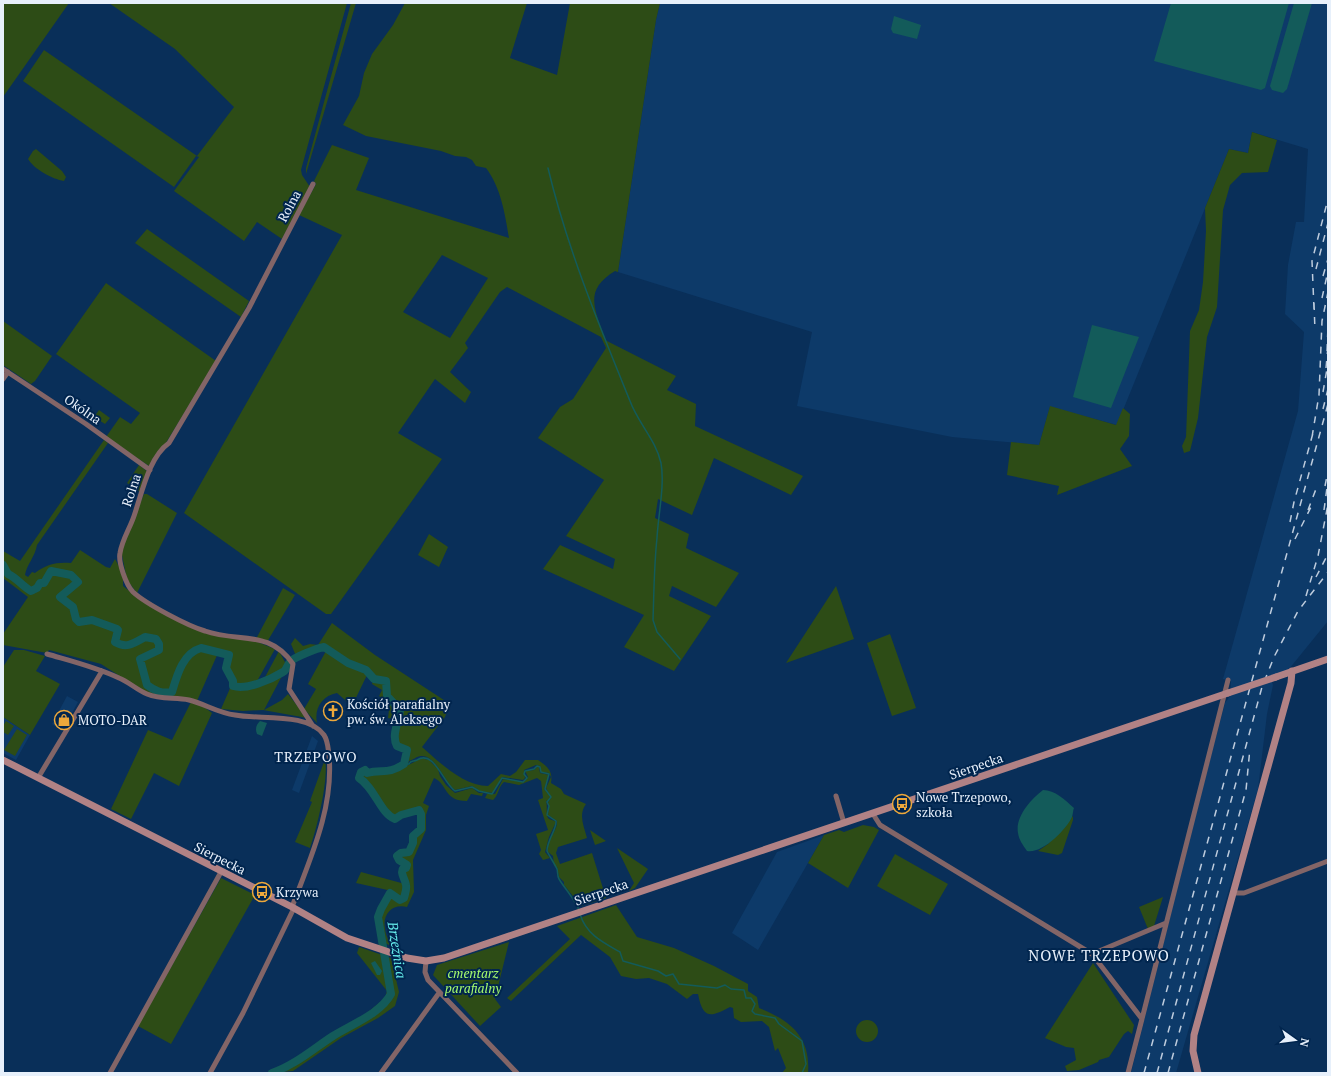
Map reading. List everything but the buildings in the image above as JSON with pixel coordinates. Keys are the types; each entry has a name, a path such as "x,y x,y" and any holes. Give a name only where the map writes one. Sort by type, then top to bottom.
{"street":[{"name":"Rolna","path":"313,184 229,344 170,443 165,446 150,470 120,553 120,561 128,586 142,598 204,631 251,638 284,651 291,661 289,689 313,726"},
{"name":"Okólna","path":"3,368 86,424 150,470"},
{"path":"3,380 8,372"},
{"path":"47,654 102,671 127,682 138,690 155,697 190,700 212,709 237,716 282,717 313,726 324,734 328,743 330,767 328,786 314,849 293,908 243,1013 210,1073"},
{"name":"Sierpecka","path":"3,760 293,908 338,933 395,954 426,961 444,958 582,912 1328,659"},
{"path":"38,778 102,671"},
{"path":"1198,1073 1193,1051 1194,1035 1291,683 1292,671"},
{"path":"1128,1073 1226,693 1228,680"},
{"path":"836,796 844,823"},
{"path":"873,814 880,825 1092,954 1142,1019"},
{"path":"1234,893 1244,893 1328,861"},
{"path":"110,1073 221,872"},
{"path":"1092,954 1166,923"},
{"path":"426,961 426,976 439,993 517,1073"},
{"path":"381,1073 439,993"}],"shaded area":[{"path":"660,3 1328,3 1328,621 1289,669 1272,682 1273,685 1267,714 1258,789 1176,1073 1131,1073 1202,790 1225,703 1230,696 1231,681 1223,679 1298,411 1304,332 1285,314 1288,265 1296,222 1304,222 1308,149 1252,132 1248,153 1229,149 1117,425 1050,407 1039,445 952,437 797,406 812,332 618,272 656,20"},
{"path":"1171,3 1289,3 1265,88 1261,90 1154,61"},
{"path":"1294,3 1312,3 1287,89 1283,93 1272,90 1270,86"},
{"path":"894,16 921,25 917,39 893,33 891,29"},
{"path":"1092,325 1139,337 1111,408 1073,397"},
{"path":"67,696 78,702 62,731 52,724"},
{"path":"3,717 30,735 16,760 3,753"},
{"path":"260,721 267,723 262,736 257,734 256,730"},
{"path":"312,736 318,741 299,793 292,790"},
{"path":"1043,790 1047,790 1060,796 1074,808 1072,816 1065,828 1053,840 1040,849 1027,851 1019,836 1019,821 1029,803"},
{"path":"824,835 758,950 732,933 777,852"},
{"path":"375,961 382,971 380,975 377,975 371,963"}],"green space":[{"path":"3,3 69,3 3,97"},
{"path":"109,3 347,3 301,170 302,175 310,187 282,239 257,222 244,241 174,191 199,157 196,156 174,187 23,81 44,50 197,156 234,107 175,49"},
{"path":"351,3 356,3 306,174 306,168"},
{"path":"405,3 527,3 510,58 557,75 570,3 660,3 656,20 618,272 615,271 605,278 598,286 594,302 598,319 605,340 676,376 667,390 696,404 695,426 803,476 791,495 714,458 692,515 658,499 655,518 689,534 686,548 739,573 716,607 672,586 669,596 711,616 674,671 624,647 644,615 543,569 560,545 613,569 615,559 566,536 604,480 538,438 560,407 573,399 606,348 601,337 507,287 500,292 465,343 468,348 450,372 471,392 465,403 435,379 398,433 442,459 331,614 326,614 184,513 342,235 299,215 316,184 314,181 332,145 369,158 356,190 509,238 499,193 486,168 476,166 472,160 466,157 455,156 441,151 366,136 343,125 359,96 364,73 372,54 393,25","holes":["442,255 488,278 450,338 403,312"]},
{"path":"1252,132 1277,140 1268,172 1242,173 1230,185 1223,210 1217,307 1207,337 1198,418 1190,451 1184,453 1182,446 1186,437 1190,331 1199,310 1203,282 1206,231 1205,208 1229,149 1248,153"},
{"path":"36,149 62,171 66,177 64,181 44,173 31,163 28,159"},
{"path":"147,229 249,301 241,317 135,243"},
{"path":"106,283 216,361 153,464 149,466 106,437 120,417 131,424 140,413 56,354"},
{"path":"3,321 52,356 35,381 31,384 3,365"},
{"path":"1050,406 1116,425 1123,408 1130,414 1129,436 1120,449 1132,466 1057,495 1059,486 1007,475 1011,442 1039,445"},
{"path":"99,410 110,418 105,424 94,417"},
{"path":"104,440 108,443 37,545 25,575 28,577 32,572 35,573 52,564 71,563 80,550 106,567 110,568 115,559 123,574 123,586 136,596 199,630 255,641 275,649 256,683 243,687 233,685 234,680 227,668 229,655 201,646 189,653 181,664 171,691 161,692 147,683 141,659 155,655 160,650 160,644 156,638 143,637 137,642 124,645 116,642 119,630 112,625 92,618 80,622 74,606 60,596 78,583 79,580 72,575 51,570 44,582 39,582 31,590 16,577 9,574 3,564 3,551 20,561"},
{"path":"139,465 148,472 140,492 127,483"},
{"path":"144,494 147,494 177,513 137,593 127,580 121,550"},
{"path":"429,534 448,547 439,567 418,555"},
{"path":"3,566 7,575 14,578 24,588 31,592 37,588 38,585 45,584 52,572 72,577 77,582 58,596 74,611 75,620 77,622 81,623 91,621 112,626 118,631 115,637 116,644 127,646 145,638 155,640 158,644 157,651 139,658 146,686 155,692 162,694 173,693 181,668 188,658 198,649 218,653 197,701 163,697 143,691 101,664 49,650 47,653 3,645 3,634 28,597 3,578"},
{"path":"836,586 854,639 786,663"},
{"path":"283,588 295,595 267,642 256,639"},
{"path":"332,623 375,655 450,704 445,717 422,747 461,778 479,785 488,786 501,774 510,776 516,772 525,760 538,760 549,770 551,777 549,773 541,772 540,766 536,765 524,770 525,778 523,780 502,777 493,793 480,791 472,786 455,790 435,764 426,757 420,756 409,761 408,764 406,763 405,757 408,750 404,747 398,746 396,728 401,723 402,710 387,696 388,682 386,678 374,679 366,669 337,655 325,646 296,656 291,644 295,638 303,646 310,644 318,645"},
{"path":"890,634 916,708 892,716 867,643"},
{"path":"14,650 24,650 45,656 36,671 60,684 30,735 3,717 3,667"},
{"path":"279,651 286,664 283,671 264,679"},
{"path":"326,651 347,665 364,670 368,673 352,706 337,693 327,697 318,708 316,718 317,723 304,709 316,689 308,684"},
{"path":"283,674 264,710 282,700 288,694 307,718 263,710 243,711 221,709 231,686 244,689"},
{"path":"373,680 385,682 387,699 385,700 379,696 382,690 372,684"},
{"path":"390,701 399,711 398,720 388,718"},
{"path":"191,702 204,707 212,713 179,786 154,773 131,819 111,809 148,730 172,740"},
{"path":"6,721 14,726 8,735 3,732 3,726"},
{"path":"17,729 27,735 15,756 4,750"},
{"path":"420,758 429,760 438,769 440,776 446,785 455,793 472,788 479,793 483,793 482,796 471,794 467,801 459,800 450,795 442,784 434,778 423,803 429,806 426,815 426,830 413,860 414,892 407,907 402,906 393,908 385,918 386,933 391,946 383,942 379,918 391,893 399,900 404,899 407,884 403,874 403,868 408,866 399,860 398,856 401,854 410,853 414,844 414,836 422,830 422,814 418,808 395,818 392,817 379,801 373,789 360,777 364,771 368,773 389,772 407,766"},
{"path":"325,759 326,768 324,791 310,848 295,842 312,802 310,801"},
{"path":"539,767 540,773 549,775 544,789 550,796 549,800 546,801 547,816 549,819 556,822 549,837 545,852 550,858 543,860 539,854 541,850 536,834 548,830 538,800 543,798 541,781 537,778 519,785 504,782 493,800 485,798 487,794 495,794 503,779 524,782 528,777 525,771 534,770"},
{"path":"551,777 551,783 561,789 564,794 586,804 582,812 582,816 587,838 558,847 556,853 560,864 592,853 606,898 581,906 559,877 557,867 554,866 553,856 548,852 550,839 557,825 557,821 548,815 548,802 551,798 546,788"},
{"path":"1073,816 1062,853 1058,855 1038,851 1048,844"},
{"path":"863,825 874,827 879,830 848,888 808,863 824,835 839,830 844,832"},
{"path":"590,830 606,841 595,845"},
{"path":"617,848 648,869 635,888 629,891 634,883"},
{"path":"895,854 948,884 930,915 877,886"},
{"path":"361,872 405,884 403,897 400,899 392,891 356,883"},
{"path":"221,878 255,895 171,1044 138,1026"},
{"path":"1163,897 1154,926 1148,929 1139,907"},
{"path":"616,905 637,937 674,948 714,966 748,984 748,991 757,997 759,1008 789,1024 802,1040 806,1049 808,1060 808,1073 782,1073 786,1068 778,1048 775,1051 769,1027 762,1021 741,1022 734,1018 733,1008 730,1007 718,1013 709,1014 702,1008 698,994 693,994 687,999 667,984 649,978 636,979 621,976 610,957 581,935 511,1001 507,998 570,939 557,926"},
{"name":"cmentarz parafialny","path":"509,942 495,999 501,1007 480,1026 433,975 437,965"},
{"path":"359,947 391,958 399,992 395,1006 378,1018 341,1038 293,1071 267,1073 287,1065 325,1038 367,1013 385,998 387,991 357,953"},
{"path":"1093,963 1134,1025 1132,1034 1128,1031 1124,1034 1109,1057 1099,1060 1098,1062 1079,1070 1067,1071 1065,1066 1076,1060 1074,1048 1066,1047 1045,1038"},
{"path":"867,1020 871,1021 877,1027 877,1035 871,1041 867,1042 863,1041 857,1035 856,1031 857,1027 863,1021"}],"waterway":[{"path":"548,168 564,227 595,315 633,409 659,455 662,472 662,491 655,559 653,620 657,632 680,659"},
{"name":"Brzeźnica","path":"3,565 8,574 31,591 37,588 40,583 44,583 51,571 71,575 78,582 60,597 73,607 76,619 79,622 92,620 117,629 115,642 119,644 127,645 145,637 156,639 159,644 159,650 140,659 147,685 159,692 172,692 185,660 201,648 229,655 226,668 233,681 233,686 245,687 265,681 284,671 292,660 324,647 348,663 366,670 374,679 386,681 387,696 400,710 395,742 397,746 407,750 404,764 389,771 367,773 365,770 361,772 359,778 365,782 385,811 395,819 401,815 419,810 421,814 421,829 413,836 413,843 409,852 401,853 397,856 399,860 407,865 402,871 406,887 404,898 400,900 390,893 378,917 391,994 373,1013 333,1036 296,1061 272,1073"},
{"path":"404,764 409,764 423,758 428,759 438,768 455,791 472,787 479,791 492,794 502,778 523,782 527,778 524,774 525,771 534,769 537,766 540,767 541,772 549,774 545,789 551,797 547,802 549,806 547,815 556,821 556,824 547,847 547,851 557,869 559,879 579,910"},
{"path":"580,914 586,927 601,941 620,952 623,961 658,971 666,976 673,974 679,984 717,988 725,985 731,989 744,990 746,998 751,998 755,1004 752,1011 755,1014 775,1018 779,1024 802,1041 806,1064 802,1073"}],"railway":[{"path":"1314,309 1312,261 1328,199"},
{"path":"1316,269 1328,223"},
{"path":"1323,276 1328,259"},
{"path":"1322,298 1328,271"},
{"path":"1312,437 1319,395 1322,321 1328,292"},
{"path":"1314,303 1315,331"},
{"path":"1327,351 1328,327"},
{"path":"1326,368 1328,346"},
{"path":"1323,392 1328,363"},
{"path":"1323,409 1328,389"},
{"path":"1144,1073 1328,404"},
{"path":"1290,522 1313,433"},
{"path":"1325,486 1328,471"},
{"path":"1324,510 1328,480"},
{"path":"1308,510 1316,489"},
{"path":"1306,596 1318,556 1328,504"},
{"path":"1295,539 1312,505"},
{"path":"1316,577 1328,554"},
{"path":"1157,1073 1262,687 1274,657 1298,611 1328,572"},
{"path":"1168,1073 1246,790 1250,748"}],"place":[{"name":"Kościół parafialny pw. św. Aleksego","path":"333,711"},
{"name":"MOTO-DAR","path":"64,720"},
{"name":"Nowe Trzepowo, szkoła","path":"902,804"},
{"name":"Krzywa","path":"262,892"}],"district":[{"name":"TRZEPOWO","path":"316,757"},
{"name":"NOWE TRZEPOWO","path":"1099,956"}]}
